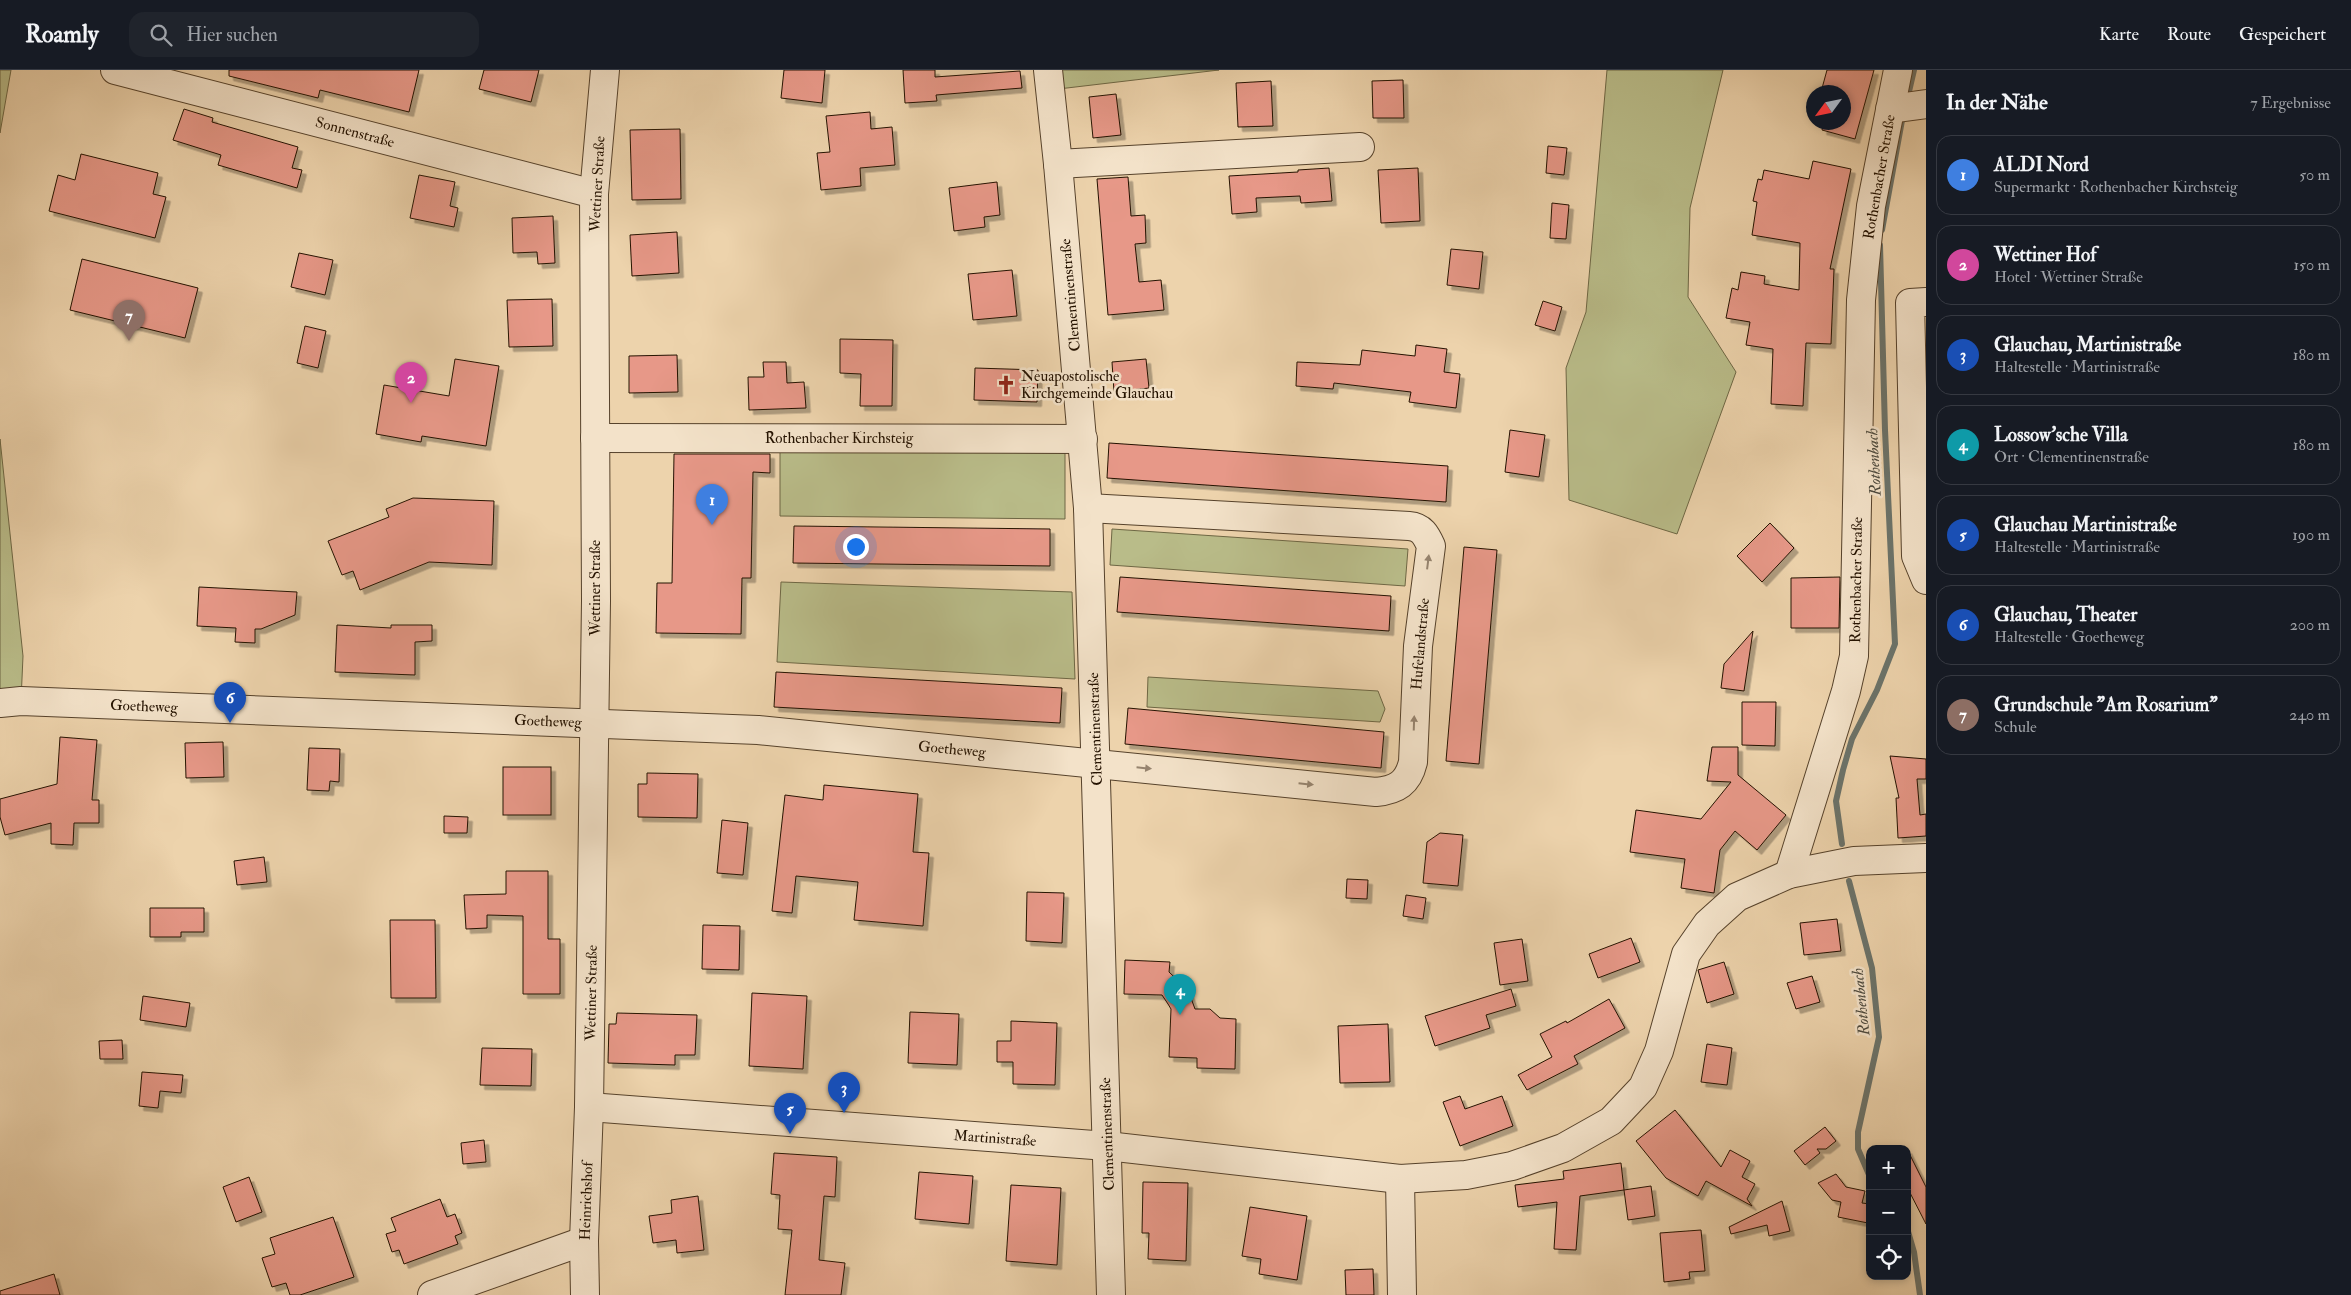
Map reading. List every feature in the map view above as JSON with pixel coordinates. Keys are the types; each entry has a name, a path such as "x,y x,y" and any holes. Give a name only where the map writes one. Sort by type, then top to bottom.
{"street":[{"name":"Sonnenstraße","path":"115,70 594,194"},
{"name":"Wettiner Straße","path":"590,1107 595,723 594,194 605,70"},
{"name":"Clementinenstraße","path":"1048,70 1088,508 1108,1146 1110,1295"},
{"name":"Rothenbacher Straße","path":"1789,874 1846,691 1854,656 1861,300 1870,206 1898,70"},
{"path":"1891,109 1923,105"},
{"path":"1058,164 1360,147"},
{"path":"1926,302 1910,303 1916,556 1926,580"},
{"name":"Rothenbacher Kirchsteig","path":"595,438 1083,439"},
{"name":"Hufelandstraße","path":"1088,508 1415,527 1426,534 1430,546 1418,646 1413,762 1410,774 1403,784 1390,790 1376,792 1096,763"},
{"name":"Goetheweg","path":"0,703 21,701 758,730 1096,763"},
{"name":"Martinistraße","path":"590,1107 1108,1146 1400,1179 1466,1175 1512,1166 1563,1148 1611,1121 1643,1087 1659,1051 1686,954 1707,924 1737,897 1789,874 1854,861 1926,858"},
{"name":"Heinrichshof","path":"586,1295 584,1241 590,1107"},
{"path":"1400,1179 1402,1295"},
{"path":"432,1295 584,1241"}],"green space":[{"path":"0,70 11,70 0,133"},
{"path":"1048,70 1219,70 1050,90"},
{"path":"1607,70 1723,70 1690,208 1688,297 1736,372 1677,534 1569,500 1566,368 1586,312"},
{"path":"0,439 23,656 21,701 0,703"},
{"path":"780,451 1065,453 1065,519 780,516"},
{"path":"1112,529 1408,549 1405,586 1110,565"},
{"path":"781,582 1072,592 1075,679 777,662"},
{"path":"1148,677 1378,691 1385,709 1380,722 1147,707"}],"building":[{"path":"229,70 419,70 409,112 320,90 318,98 229,76"},
{"path":"484,70 539,70 531,102 479,89"},
{"path":"784,70 825,70 822,103 781,98"},
{"path":"903,70 935,70 935,77 1020,71 1022,88 936,95 937,101 905,103"},
{"path":"1827,70 1874,70 1855,139 1822,130 1851,130 1851,85 1823,85"},
{"path":"1403,80 1404,118 1373,118 1372,81"},
{"path":"1271,81 1273,126 1238,127 1236,83"},
{"path":"1116,94 1121,135 1093,138 1089,97"},
{"path":"184,109 213,118 212,122 298,147 292,168 302,170 297,188 218,165 221,155 173,140"},
{"path":"870,112 871,129 892,127 895,165 860,168 861,186 821,190 817,153 830,152 826,116"},
{"path":"680,129 681,199 632,200 630,130"},
{"path":"1548,146 1567,148 1564,175 1546,173"},
{"path":"81,154 158,173 153,194 166,197 155,238 49,211 58,175 75,180"},
{"path":"1813,161 1851,169 1830,269 1834,269 1831,344 1806,343 1803,406 1771,404 1773,349 1746,345 1750,322 1726,318 1732,288 1738,290 1741,272 1765,276 1764,284 1799,290 1800,243 1752,235 1757,202 1753,201 1758,179 1762,180 1764,170 1809,179"},
{"path":"1329,168 1332,201 1301,203 1300,196 1256,198 1257,212 1232,214 1229,176 1298,172 1298,170"},
{"path":"1418,168 1420,221 1381,223 1378,170"},
{"path":"419,175 455,182 450,206 458,208 454,227 410,218"},
{"path":"1128,177 1131,216 1145,215 1146,243 1135,244 1139,282 1161,280 1164,310 1108,315 1097,179"},
{"path":"997,182 1000,215 984,217 985,227 954,231 949,188"},
{"path":"1552,203 1569,205 1566,239 1550,238"},
{"path":"553,216 555,263 538,264 537,252 513,253 512,218"},
{"path":"677,232 679,273 632,276 630,235"},
{"path":"1451,249 1483,252 1479,289 1447,285"},
{"path":"299,253 333,260 325,295 291,287"},
{"path":"82,259 198,288 185,338 70,310"},
{"path":"1012,270 1017,316 973,320 968,274"},
{"path":"552,299 553,346 509,347 507,300"},
{"path":"1543,301 1562,307 1555,331 1535,325"},
{"path":"305,326 326,331 318,368 297,363"},
{"path":"840,339 893,340 892,406 860,406 861,374 840,373"},
{"path":"1416,345 1447,349 1444,372 1460,374 1456,408 1409,402 1411,392 1334,383 1333,389 1296,386 1297,362 1360,365 1362,350 1415,356"},
{"path":"677,355 678,392 629,393 629,356"},
{"path":"455,359 499,366 486,446 422,436 421,442 376,434 384,385 449,396"},
{"path":"1146,359 1149,388 1114,392 1112,362"},
{"path":"763,362 786,362 787,383 804,382 806,408 749,410 748,377 764,377"},
{"name":"Neuapostolische Kirchgemeinde Glauchau","path":"975,368 1038,370 1037,402 974,400"},
{"path":"1510,430 1545,435 1539,477 1505,472"},
{"path":"1109,443 1448,466 1446,502 1107,478"},
{"path":"674,454 770,454 770,473 753,472 751,578 742,578 741,634 656,633 657,583 672,583"},
{"path":"413,498 494,501 492,565 429,562 360,590 353,571 342,575 328,541 389,517 386,509"},
{"path":"1770,523 1794,548 1762,582 1737,556"},
{"path":"794,526 1050,529 1050,566 793,563"},
{"path":"1464,547 1497,550 1479,764 1446,761"},
{"path":"1120,577 1391,596 1389,631 1117,612"},
{"path":"1840,577 1839,628 1791,628 1791,578"},
{"path":"199,587 297,592 295,615 261,629 255,629 255,643 235,642 236,628 197,626"},
{"path":"337,625 391,628 391,625 432,625 432,641 415,642 415,675 335,672"},
{"path":"1753,631 1744,691 1721,688 1724,664"},
{"path":"776,672 1062,688 1060,723 774,707"},
{"path":"1742,702 1776,702 1775,746 1742,745"},
{"path":"1128,708 1384,732 1381,768 1125,744"},
{"path":"60,737 97,740 92,800 99,800 99,823 74,823 73,845 51,844 51,823 5,835 0,817 0,799 57,784"},
{"path":"223,742 224,777 186,778 185,743"},
{"path":"1712,747 1738,747 1738,775 1786,815 1757,850 1735,831 1720,850 1714,893 1681,888 1685,859 1630,852 1636,810 1701,819 1731,782 1707,781"},
{"path":"309,748 340,749 339,782 330,781 329,791 307,790"},
{"path":"1890,756 1926,759 1926,779 1917,779 1920,815 1926,814 1926,836 1898,838 1896,798 1899,798"},
{"path":"503,767 551,767 551,815 503,815"},
{"path":"647,773 698,774 697,818 638,817 638,784 647,784"},
{"path":"824,785 918,794 913,852 929,853 923,926 854,920 858,882 796,876 792,913 772,911 785,795 823,800"},
{"path":"444,816 468,817 467,833 444,833"},
{"path":"722,820 748,823 743,875 717,873"},
{"path":"1440,833 1463,835 1458,886 1423,883 1427,842"},
{"path":"264,857 267,882 237,885 234,861"},
{"path":"506,871 548,871 548,939 560,939 560,994 523,994 523,916 487,915 487,928 466,929 464,895 506,894"},
{"path":"1347,879 1368,880 1367,899 1346,898"},
{"path":"1027,892 1064,893 1062,943 1026,941"},
{"path":"1406,895 1426,898 1423,919 1403,916"},
{"path":"150,908 204,908 204,932 181,932 181,937 150,937"},
{"path":"1837,919 1841,951 1804,955 1800,923"},
{"path":"390,920 435,920 436,998 391,998"},
{"path":"703,925 740,926 739,970 702,969"},
{"path":"1631,938 1640,962 1598,978 1589,954"},
{"path":"1522,939 1528,981 1500,985 1494,943"},
{"path":"1125,960 1170,962 1169,972 1188,990 1195,1009 1210,1009 1220,1018 1236,1019 1235,1069 1197,1068 1197,1058 1169,1057 1171,1009 1162,995 1124,994"},
{"path":"1724,962 1734,994 1707,1003 1698,970"},
{"path":"1812,976 1820,1002 1796,1009 1787,983"},
{"path":"1511,989 1516,1006 1486,1015 1490,1028 1435,1046 1425,1016"},
{"path":"752,993 807,996 803,1069 749,1066"},
{"path":"143,996 190,1003 186,1027 140,1020"},
{"path":"1609,999 1625,1028 1574,1056 1578,1064 1527,1090 1518,1075 1552,1057 1540,1034 1566,1021 1567,1023"},
{"path":"910,1012 959,1014 957,1065 908,1063"},
{"path":"617,1013 697,1015 695,1055 675,1055 675,1065 608,1063 609,1024 616,1024"},
{"path":"1011,1021 1057,1023 1055,1085 1013,1084 1013,1062 997,1062 997,1041 1011,1041"},
{"path":"1388,1024 1390,1082 1340,1083 1338,1026"},
{"path":"122,1040 123,1059 100,1059 99,1041"},
{"path":"1707,1044 1732,1048 1727,1085 1701,1082"},
{"path":"482,1048 532,1049 531,1086 480,1085"},
{"path":"142,1072 183,1075 181,1093 160,1091 158,1108 139,1106"},
{"path":"1460,1096 1465,1109 1502,1096 1513,1126 1460,1146 1443,1102"},
{"path":"1675,1110 1721,1167 1730,1150 1750,1161 1742,1177 1755,1184 1747,1199 1752,1206 1706,1181 1698,1196 1666,1178 1636,1141"},
{"path":"1825,1127 1836,1141 1826,1149 1817,1149 1820,1153 1805,1165 1794,1151"},
{"path":"484,1140 486,1162 463,1164 461,1143"},
{"path":"774,1153 837,1157 835,1197 824,1196 819,1260 845,1263 841,1295 785,1295 792,1230 778,1229 780,1195 771,1194"},
{"path":"1911,1157 1926,1187 1926,1224 1911,1195"},
{"path":"1621,1163 1624,1190 1580,1196 1576,1250 1554,1249 1557,1202 1518,1207 1515,1185 1564,1179 1563,1171"},
{"path":"919,1172 973,1176 969,1224 915,1219"},
{"path":"1836,1174 1846,1187 1865,1191 1862,1203 1866,1204 1866,1223 1838,1217 1841,1202 1832,1200 1818,1183"},
{"path":"249,1177 262,1212 236,1222 223,1187"},
{"path":"1143,1182 1188,1183 1186,1261 1148,1259 1149,1233 1142,1233"},
{"path":"1011,1185 1061,1188 1057,1265 1006,1261"},
{"path":"1651,1186 1655,1216 1628,1220 1624,1190"},
{"path":"698,1196 704,1250 677,1253 676,1240 653,1243 649,1216 672,1213 671,1200"},
{"path":"440,1199 447,1217 455,1214 462,1233 455,1236 458,1244 404,1264 399,1250 392,1252 386,1234 396,1231 391,1218"},
{"path":"1782,1201 1790,1231 1769,1236 1767,1225 1731,1234 1729,1227"},
{"path":"1250,1207 1307,1216 1297,1280 1259,1274 1261,1259 1242,1256"},
{"path":"333,1217 354,1277 300,1295 290,1295 286,1283 272,1287 262,1258 275,1254 270,1238"},
{"path":"1701,1230 1705,1271 1689,1272 1690,1279 1664,1282 1660,1233"},
{"path":"1373,1269 1374,1295 1346,1295 1345,1270"},
{"path":"54,1274 60,1295 0,1295 0,1291"}],"waterway":[{"name":"Rothenbach","path":"1907,100 1914,70"},
{"name":"Rothenbach","path":"1882,230 1903,115"},
{"name":"Rothenbach","path":"1842,844 1836,801 1843,770 1852,739 1877,690 1895,644 1885,430 1880,245"},
{"name":"Rothenbach","path":"1849,881 1872,968 1879,1037 1858,1132 1858,1149 1866,1168"},
{"name":"Rothenbach","path":"1909,1235 1914,1252 1920,1295"}],"place":[{"name":"Grundschule \"Am Rosarium\"","path":"129,341"},
{"name":"Neuapostolische Kirchgemeinde Glauchau","path":"1006,385"},
{"name":"Wettiner Hof","path":"411,403"},
{"name":"ALDI Nord","path":"712,525"},
{"name":"Glauchau, Theater","path":"230,723"},
{"name":"Lossow’sche Villa","path":"1180,1015"},
{"name":"Glauchau, Martinistraße","path":"844,1113"},
{"name":"Glauchau Martinistraße","path":"790,1134"}]}
